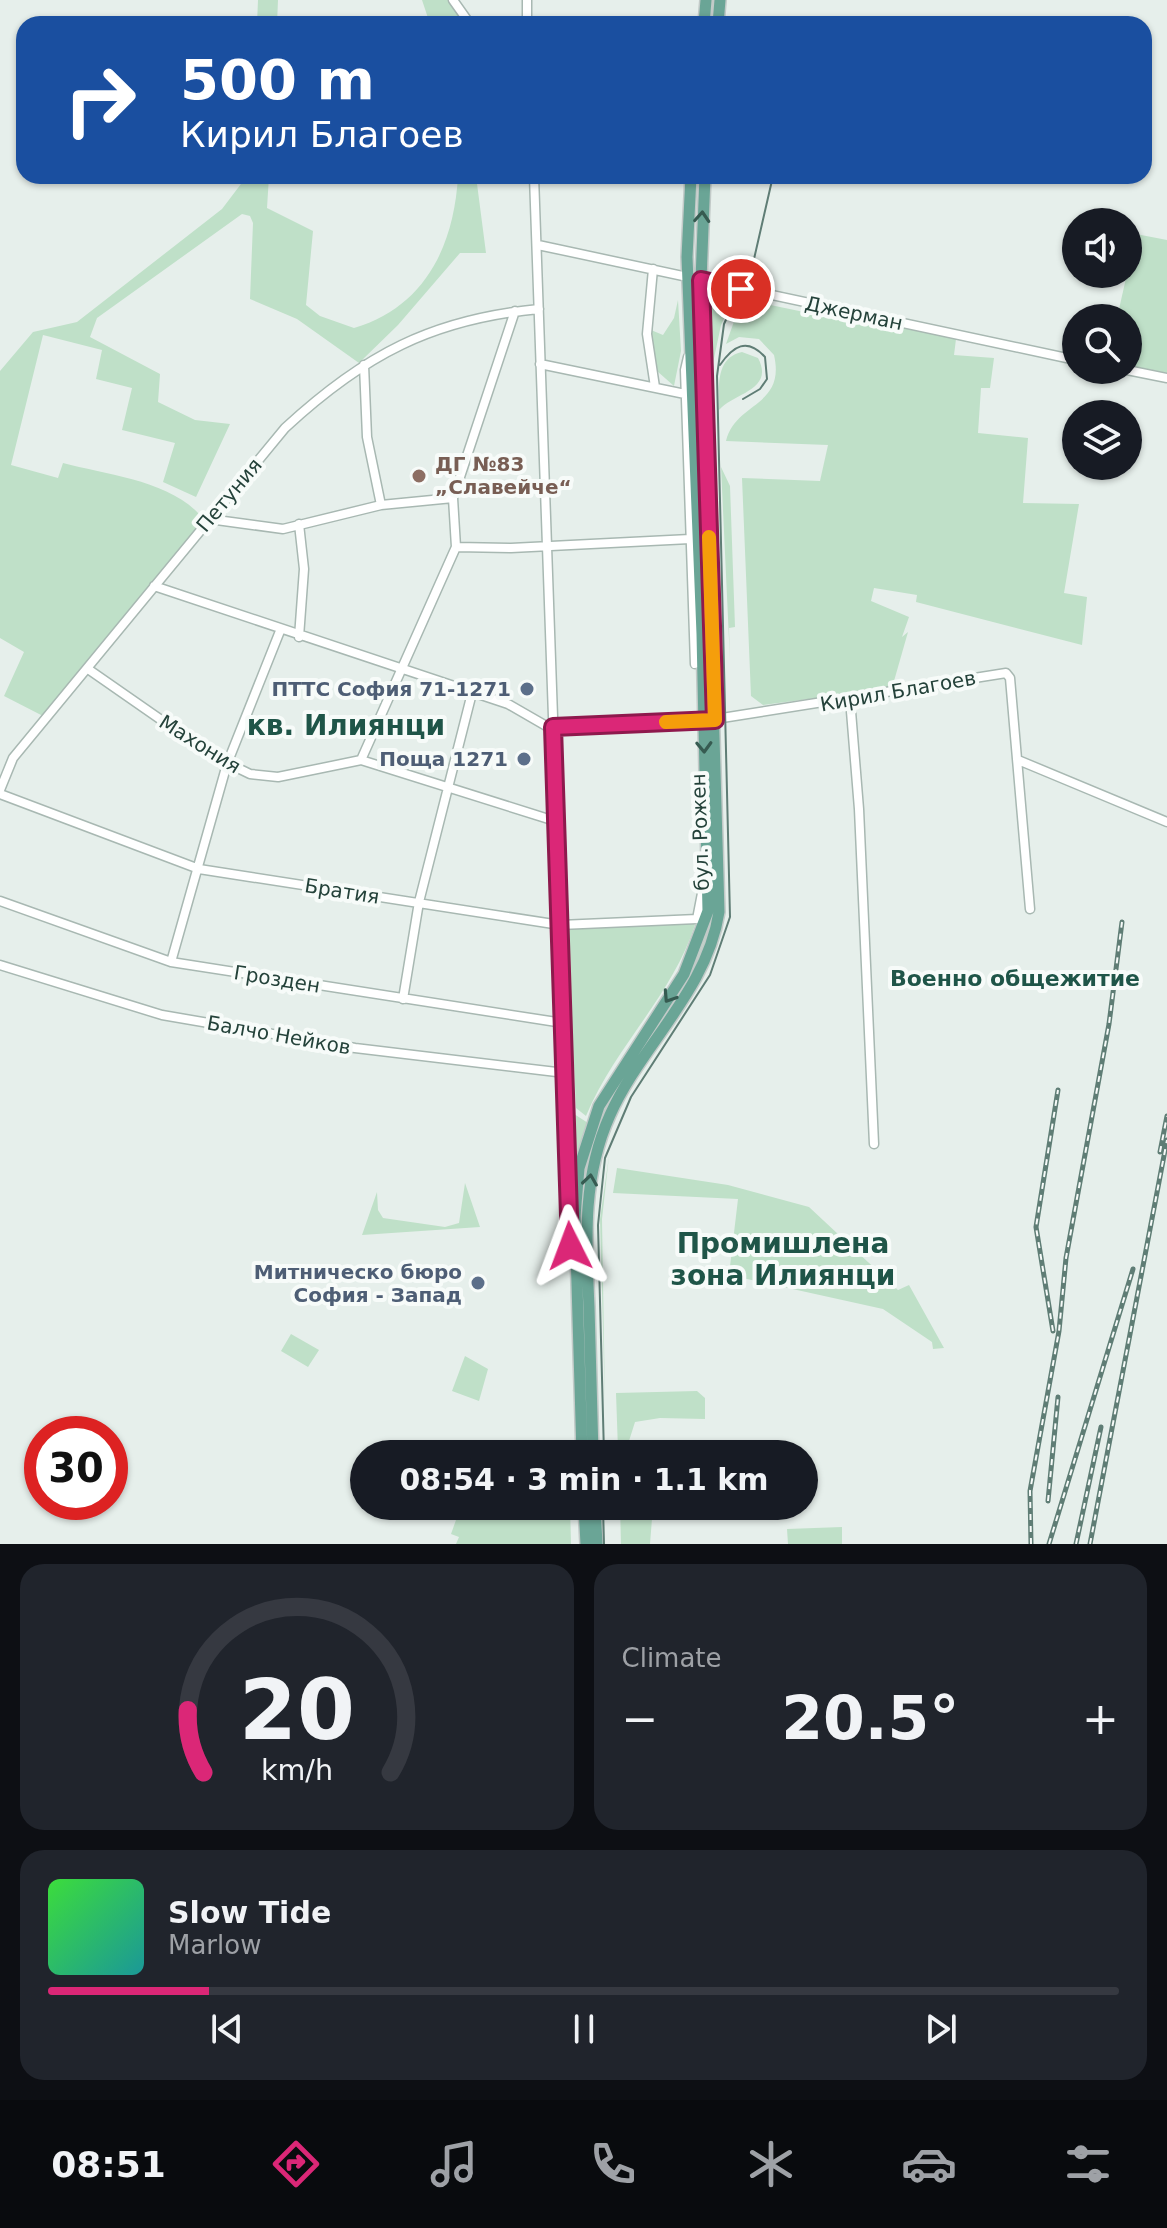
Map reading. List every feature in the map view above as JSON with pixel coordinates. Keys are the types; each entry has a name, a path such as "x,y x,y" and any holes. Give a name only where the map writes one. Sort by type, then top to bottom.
{"main road":[{"name":"бул. Рожен","path":"581,1440 576,1184 588,1134 609,1088 684,974 706,919 703,803 709,720 698,634 687,277 691,184"},
{"name":"бул. Рожен","path":"593,1440 586,1241 589,1181 614,1107 695,978 715,933 721,887 709,720 701,280 705,184"},
{"path":"585,1520 586,1544"},
{"path":"596,1520 597,1544"}],"street":[{"name":"бул. Рожен","path":"534,184 569,1235 576,1291"},
{"name":"Джерман","path":"538,245 1062,357"},
{"path":"653,269 647,334 655,387"},
{"name":"Петуния","path":"0,792 13,758 285,428 364,365 439,327 539,309"},
{"path":"361,760 456,547 453,498 515,311"},
{"path":"690,344 685,394 690,539 698,634 695,664"},
{"path":"540,364 685,394"},
{"path":"364,365 367,437 381,505"},
{"path":"1142,373 1167,378"},
{"path":"209,519 275,529 381,505 453,498"},
{"path":"299,524 304,569 299,637"},
{"path":"456,547 546,547 690,539"},
{"path":"154,586 280,631 508,704 541,725 553,727"},
{"path":"171,962 227,764 280,631"},
{"name":"Махония","path":"88,669 227,764 250,774 268,777 361,760 555,821"},
{"name":"Кирил Благоев","path":"553,727 709,720 1006,673 1010,678 1030,909"},
{"path":"403,999 419,902 472,693"},
{"path":"850,699 859,809 874,1144"},
{"path":"1018,760 1167,822"},
{"path":"699,777 703,803"},
{"name":"Братия","path":"0,792 199,869 560,925 697,919 703,882 703,803"},
{"name":"Грозден","path":"0,901 171,962 563,1023"},
{"name":"Балчо Нейков","path":"0,965 162,1015 355,1048 565,1073"}],"green space":[{"path":"258,0 278,0 277,16 257,16"},
{"path":"422,0 453,0 464,16 427,16"},
{"path":"241,184 268,184 267,208 313,231 306,305 320,316 354,328 400,305 431,270 450,226 457,184 477,184 486,253 460,253 398,325 359,363 297,319 250,299 253,223 250,216 242,214 97,318 90,337 160,374 158,402 195,420 230,424 196,497 163,482 175,443 122,430 132,388 96,379 102,350 43,335 11,465 58,478 63,463 140,481 176,496 204,520 43,716 4,696 24,652 0,638 0,371 33,332 77,322 222,209"},
{"path":"1142,235 1167,240 1167,373 1142,368 1142,304 1120,304 1124,288 1142,288"},
{"path":"718,295 734,297 721,325 712,368 711,303"},
{"path":"742,299 804,312 816,309 956,339 954,355 994,358 990,388 981,388 978,433 1028,438 1023,503 1079,504 1064,593 1087,597 1082,645 916,602 917,595 874,588 871,601 909,617 902,637 908,632 892,688 763,705 751,696 742,478 820,481 828,445 726,441 739,418 766,395 773,385 776,372 774,355 759,339 739,337 726,344"},
{"path":"678,300 681,351 674,386 657,371 651,330 663,335 674,318"},
{"path":"742,352 758,358 761,377 750,390 719,410 719,383 723,367 733,355"},
{"path":"721,467 730,486 735,627 729,628 730,661"},
{"path":"717,897 709,937 695,970 593,1147 590,1440 586,1440 579,1237 582,1177 608,1100 691,970"},
{"path":"692,922 695,925 672,975 612,1067 586,1116 576,1108 574,1065 570,1065 565,929"},
{"path":"571,1112 588,1123 573,1181"},
{"path":"609,1156 602,1219 605,1403 600,1219"},
{"path":"617,1168 728,1185 809,1207 898,1290 909,1285 944,1348 933,1349 932,1342 883,1309 729,1275 738,1199 613,1193"},
{"path":"465,1183 480,1227 362,1235 377,1192 378,1210 383,1218 445,1227 459,1223"},
{"path":"291,1334 319,1350 308,1367 281,1351"},
{"path":"465,1356 488,1369 479,1401 452,1391"},
{"path":"697,1391 705,1398 705,1419 660,1418 635,1422 629,1440 618,1440 616,1393"},
{"path":"456,1520 570,1520 571,1544 456,1544 459,1537 451,1534"},
{"path":"620,1520 652,1520 650,1544 621,1544"},
{"path":"842,1527 842,1544 788,1544 787,1529"}],"tram line":[{"path":"604,1440 598,1225 605,1158 631,1097 710,975 730,917 717,376 724,324 754,259 771,184"},
{"path":"720,365 741,346 752,347 765,357 767,379 760,389 743,399"},
{"path":"603,1520 604,1544"}],"railway":[{"path":"1031,1544 1030,1491 1059,1331 1066,1258 1109,1024 1122,922"},
{"path":"1053,1331 1036,1227 1058,1090"},
{"path":"1160,1152 1167,1116"},
{"path":"1090,1544 1167,1140"},
{"path":"1049,1544 1133,1269"},
{"path":"1048,1501 1058,1397"},
{"path":"1076,1544 1101,1427"}],"slow traffic":[{"path":"666,722 715,720 709,537"}],"place":[{"name":"ДГ №83 „Славейче“","path":"419,476"},
{"name":"ПТТС София 71-1271","path":"527,689"},
{"name":"Поща 1271","path":"524,759"},
{"name":"Митническо бюро София - Запад","path":"478,1283"}],"district":[{"name":"кв. Илиянци","path":"346,725"},
{"name":"Военно общежитие","path":"1015,978"},
{"name":"Промишлена зона Илиянци","path":"783,1259"}],"route":[{"path":"570,1246 553,727 715,720 701,280 741,289"}]}
